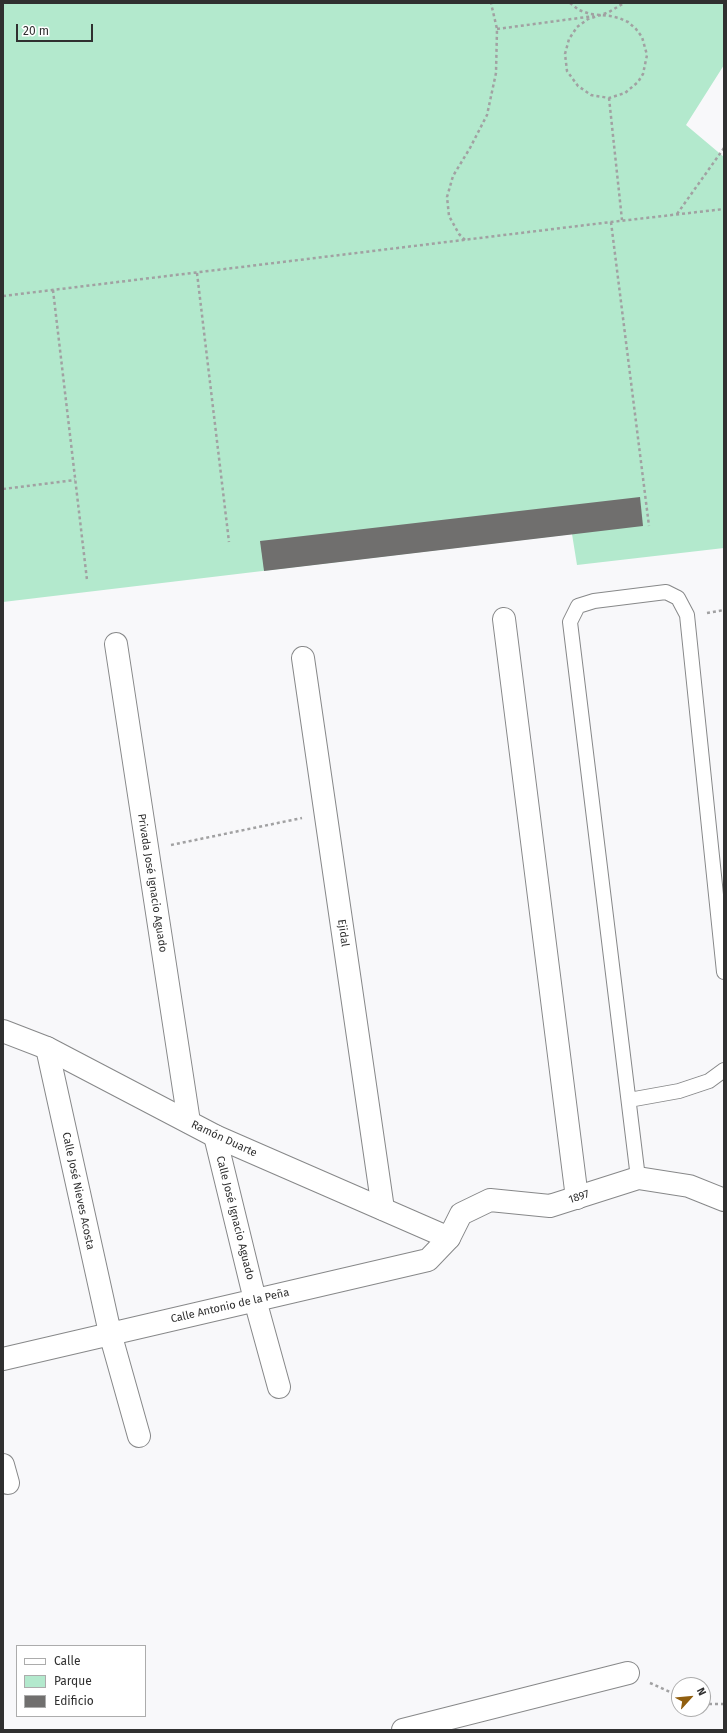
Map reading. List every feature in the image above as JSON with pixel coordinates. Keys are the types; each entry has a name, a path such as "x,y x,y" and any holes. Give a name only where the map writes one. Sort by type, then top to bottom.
{"street":[{"path":"504,619 577,1198"},
{"name":"Privada José Ignacio Aguado","path":"116,644 189,1122"},
{"name":"Ejidal","path":"303,658 382,1209"},
{"name":"Ramón Duarte","path":"3,1031 47,1048 215,1136 448,1238"},
{"name":"Calle José Nieves Acosta","path":"47,1048 110,1334 139,1436"},
{"name":"Calle José Ignacio Aguado","path":"215,1136 255,1300"},
{"name":"1897","path":"448,1238 461,1214 490,1200 550,1206 638,1178 689,1186 724,1200"},
{"name":"Calle Antonio de la Peña","path":"3,1359 428,1260 448,1238"},
{"path":"255,1300 279,1386"},
{"path":"407,1730 628,1673"}],"lane":[{"path":"638,1178 570,622 578,606 594,600 666,592 678,598 687,615 724,972"},
{"path":"629,1100 679,1091 709,1081 724,1070"}],"path":[{"path":"465,240 459,234 449,216 447,197 453,176 470,148 486,115 496,73 497,29 491,3"},
{"path":"570,3 580,10 590,14 601,15 619,18 628,22 642,37 647,55 643,74 638,82 625,93 609,98 591,95 581,89 572,79 565,63 566,46 569,38 577,27 588,19 601,15 618,8 624,3"},
{"path":"497,29 601,15"},
{"path":"609,98 622,220"},
{"path":"677,214 724,148"},
{"path":"3,296 622,220 724,209"},
{"path":"611,222 649,526"},
{"path":"197,273 230,542"},
{"path":"53,290 87,580"},
{"path":"3,489 75,480"},
{"path":"147,850 326,813"},
{"path":"628,1673 671,1692"},
{"path":"711,1704 724,1704"}],"green space":[{"path":"3,3 724,3 724,65 686,125 724,157 724,548 577,565 572,534 3,602"}],"building":[{"path":"640,497 643,526 264,571 260,541"}]}
